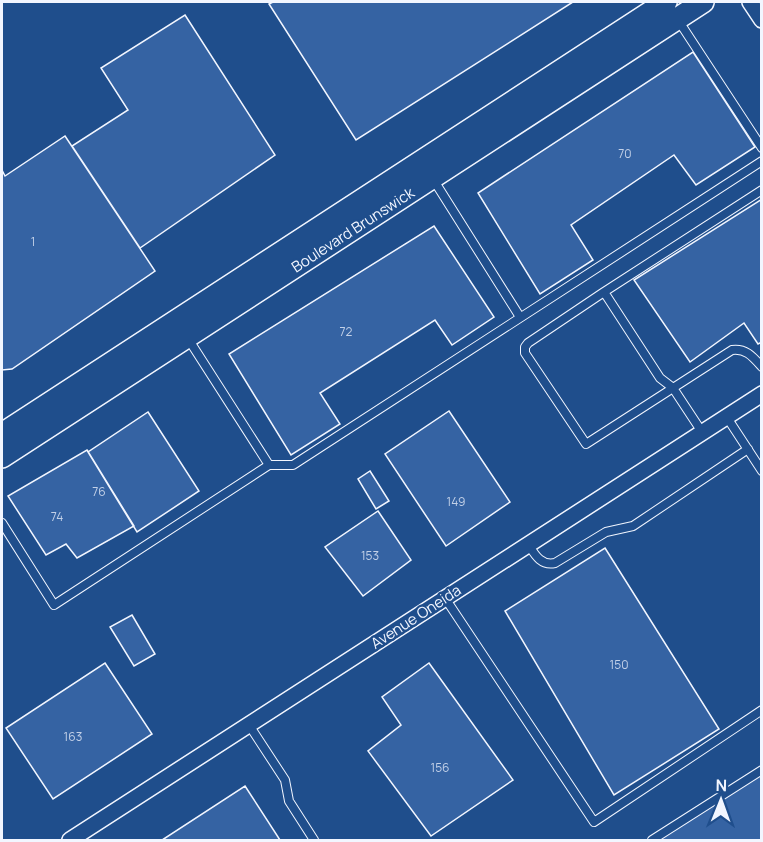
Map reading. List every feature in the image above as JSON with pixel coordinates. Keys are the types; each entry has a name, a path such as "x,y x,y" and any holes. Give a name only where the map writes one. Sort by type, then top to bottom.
{"street":[{"name":"Boulevard Brunswick","path":"2,434 671,10 703,2"},
{"path":"750,2 762,20"},
{"name":"Boulevard Brunswick","path":"2,457 432,178 671,10"},
{"name":"Avenue Oneida","path":"70,840 762,393"}],"lane":[{"path":"671,10 762,148"},
{"path":"2,523 54,605 269,465 293,465 762,161"},
{"path":"432,178 520,317"},
{"path":"762,190 604,292 525,347 525,353 586,444 732,350 740,349 746,352 762,368"},
{"path":"604,292 660,378 673,388 702,432"},
{"path":"187,338 269,465"},
{"path":"726,416 762,471"},
{"path":"528,544 542,562 555,563 606,532 633,526 747,449"},
{"path":"445,598 594,822 762,710"},
{"path":"249,725 285,780 289,801 314,840"},
{"path":"652,840 762,770"}],"building":[{"path":"273,2 573,2 356,140 269,4"},
{"path":"185,15 275,155 140,248 72,146 128,110 101,68"},
{"path":"693,52 755,147 696,185 674,155 571,225 593,260 540,294 478,193"},
{"path":"65,136 155,271 12,369 2,370 2,170 5,176"},
{"path":"762,199 762,342 758,344 744,323 690,362 634,280"},
{"path":"434,226 494,317 452,345 435,320 320,393 340,424 291,455 229,354"},
{"path":"449,411 510,502 446,546 385,454"},
{"path":"148,412 199,491 137,532 88,452"},
{"path":"87,450 134,526 77,558 66,544 46,555 8,496"},
{"path":"370,471 389,501 376,509 358,479"},
{"path":"378,511 411,560 363,596 325,547"},
{"path":"605,548 719,729 614,795 505,611"},
{"path":"132,615 155,654 134,666 110,627"},
{"path":"105,663 152,734 53,799 6,728"},
{"path":"429,663 513,780 431,836 368,751 401,725 382,697"},
{"path":"762,772 762,840 655,840"},
{"path":"245,786 280,840 162,840"}]}
